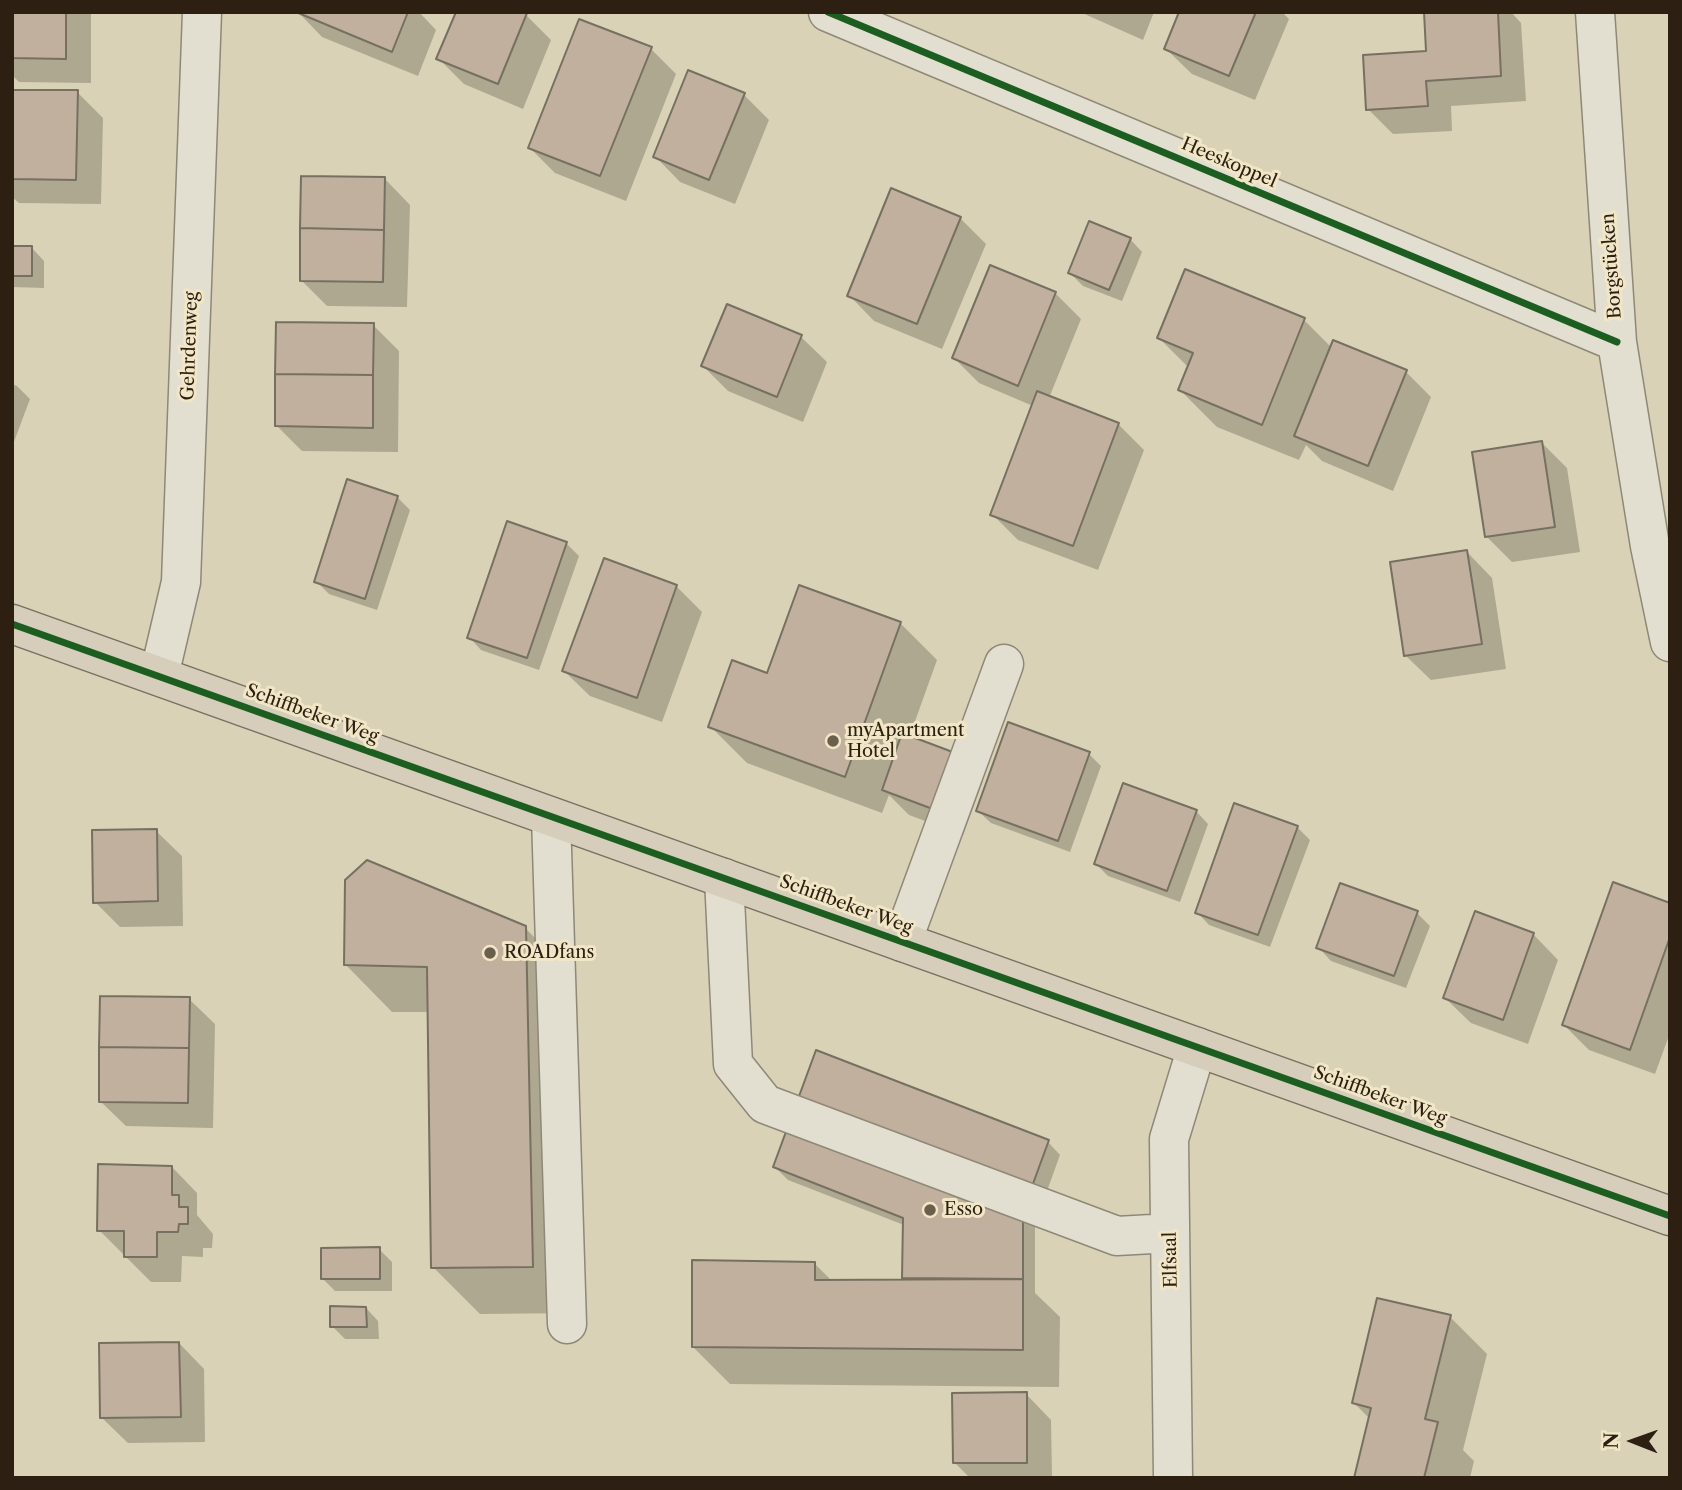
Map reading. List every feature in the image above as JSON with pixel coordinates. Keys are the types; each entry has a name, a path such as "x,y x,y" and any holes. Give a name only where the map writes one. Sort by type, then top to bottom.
{"main road":[{"name":"Schiffbeker Weg","path":"12,624 1670,1216"}],"street":[{"name":"Gehrdenweg","path":"159,676 181,582 202,12"},
{"name":"Heeskoppel","path":"828,12 1617,342"},
{"name":"Borgstücken","path":"1595,12 1617,342 1650,546 1670,642"},
{"path":"902,942 1004,664"},
{"path":"551,817 567,1324"},
{"path":"724,878 733,1064 765,1104 1117,1236 1170,1233"},
{"name":"Elfsaal","path":"1173,1478 1169,1139 1197,1047"}],"building":[{"path":"12,12 66,12 66,59 12,58"},
{"path":"296,12 408,12 392,52"},
{"path":"456,12 527,13 498,84 436,59"},
{"path":"1179,12 1256,12 1229,76 1164,49"},
{"path":"1424,12 1498,12 1501,76 1426,81 1428,106 1366,110 1363,55 1426,51"},
{"path":"579,19 652,47 600,176 528,148"},
{"path":"688,70 745,93 709,180 653,157"},
{"path":"12,90 78,90 76,180 12,179"},
{"path":"301,176 385,177 384,230 300,228"},
{"path":"891,188 961,217 917,324 847,296"},
{"path":"1089,221 1131,238 1109,290 1068,273"},
{"path":"300,228 384,230 383,282 300,281"},
{"path":"12,246 32,246 32,276 12,276"},
{"path":"990,265 1056,292 1018,386 952,358"},
{"path":"1185,269 1305,318 1262,425 1178,390 1193,353 1157,338"},
{"path":"727,304 802,335 777,397 701,366"},
{"path":"276,322 374,323 373,375 275,374"},
{"path":"1333,340 1407,370 1368,466 1294,436"},
{"path":"275,374 373,375 373,428 275,426"},
{"path":"1037,391 1119,423 1073,546 990,515"},
{"path":"1542,441 1555,527 1485,537 1472,452"},
{"path":"347,479 398,496 365,599 314,582"},
{"path":"507,521 567,542 527,658 467,638"},
{"path":"1467,550 1482,644 1404,656 1390,562"},
{"path":"604,558 677,585 637,698 562,671"},
{"path":"799,585 901,622 845,777 708,727 732,660 767,673"},
{"path":"1008,722 1090,752 1058,841 976,811"},
{"path":"902,733 958,754 938,811 882,790"},
{"path":"1123,783 1197,810 1167,891 1094,864"},
{"path":"1234,803 1298,826 1258,935 1195,913"},
{"path":"157,829 158,901 93,903 92,830"},
{"path":"367,860 526,926 533,1267 431,1268 427,967 344,965 345,880"},
{"path":"1613,882 1670,903 1670,937 1630,1050 1562,1025"},
{"path":"1340,883 1418,911 1394,976 1316,948"},
{"path":"1475,911 1534,933 1503,1020 1443,998"},
{"path":"100,996 190,997 189,1048 99,1047"},
{"path":"99,1047 189,1048 188,1103 99,1102"},
{"path":"816,1050 1049,1140 1023,1211 1023,1279 902,1278 903,1218 773,1167"},
{"path":"98,1164 172,1166 172,1195 179,1195 179,1207 188,1207 188,1224 179,1224 178,1232 157,1232 157,1257 124,1257 124,1231 97,1231"},
{"path":"380,1247 380,1279 321,1279 321,1248"},
{"path":"692,1260 815,1262 815,1280 1023,1279 1023,1350 692,1347"},
{"path":"1377,1298 1451,1315 1425,1419 1438,1422 1424,1478 1354,1478 1371,1408 1352,1403"},
{"path":"330,1306 366,1307 367,1327 330,1327"},
{"path":"179,1342 181,1417 100,1418 99,1343"},
{"path":"1027,1392 1027,1463 953,1463 952,1393"}],"cycle path":[{"path":"828,12 1617,342"},
{"path":"12,624 1670,1216"}],"place":[{"name":"myApartment Hotel","path":"833,741"},
{"name":"ROADfans","path":"490,953"},
{"name":"Esso","path":"930,1210"}]}
